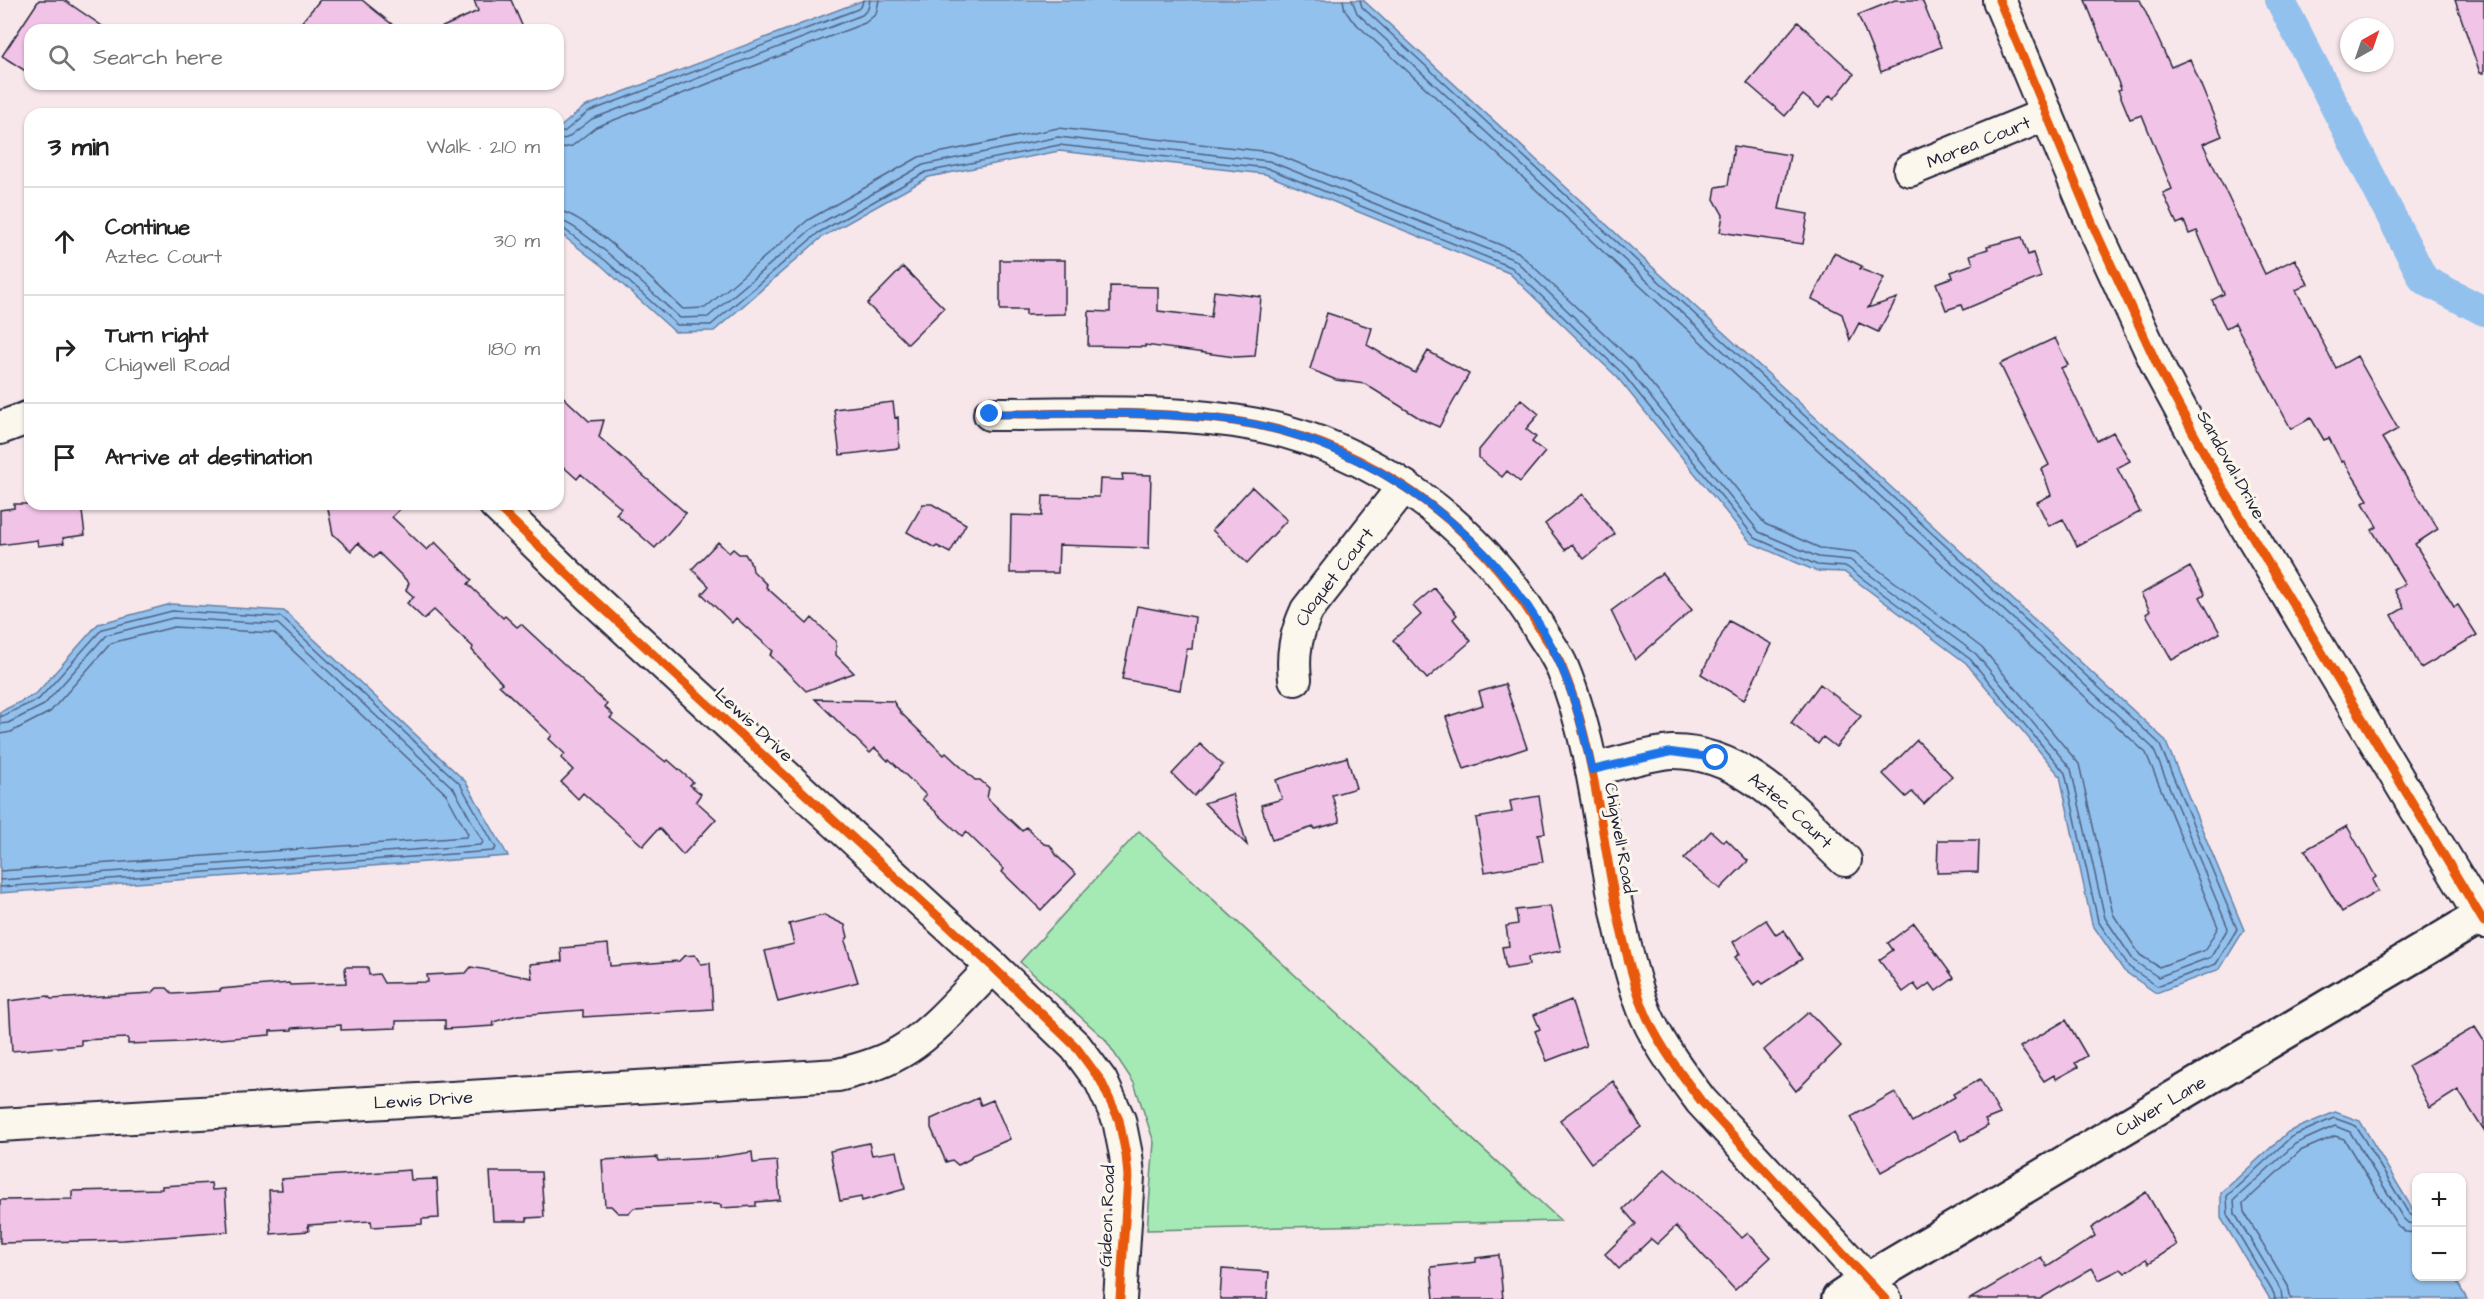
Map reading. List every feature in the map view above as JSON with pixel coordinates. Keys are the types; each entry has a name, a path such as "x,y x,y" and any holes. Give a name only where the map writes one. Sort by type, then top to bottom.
{"street":[{"name":"Sandoval Drive","path":"1999,0 2101,243 2161,373 2222,486 2483,917"},
{"name":"Morea Court","path":"1910,170 2047,114"},
{"name":"Chigwell Road","path":"990,414 1153,415 1235,421 1287,432 1337,449 1404,486 1454,524 1494,563 1527,607 1564,674 1578,711 1592,770 1615,906 1640,1000 1656,1033 1682,1076 1701,1101 1876,1289"},
{"path":"0,428 24,419"},
{"name":"Cloquet Court","path":"1295,679 1293,659 1296,633 1307,610 1404,486"},
{"name":"Lewis Drive","path":"0,1125 838,1076 870,1067 907,1049 993,967 590,596 501,510"},
{"name":"Aztec Court","path":"1592,770 1671,752 1716,758 1760,781 1845,860"},
{"name":"Culver Lane","path":"1839,1299 1876,1289 2483,917"},
{"name":"Gideon Road","path":"993,967 1076,1047 1101,1081 1119,1120 1128,1176 1120,1299"}],"green space":[{"path":"1139,831 1561,1221 1147,1230 1154,1142 1134,1083 1105,1039 1020,962"}],"water":[{"path":"864,0 1363,0 2165,740 2244,930 2220,969 2156,993 2124,971 2092,924 2060,776 1966,663 1844,572 1816,571 1751,543 1617,377 1509,273 1265,174 1059,151 929,177 822,237 714,331 675,332 602,266 564,237 564,124 584,107"},
{"path":"171,604 284,611 465,781 508,856 0,893 0,712 36,694 98,624"},
{"path":"2335,1112 2360,1121 2412,1208 2412,1281 2456,1281 2467,1299 2270,1299 2221,1218 2221,1193 2288,1132"}],"building":[{"path":"39,0 64,0 99,24 24,24 24,70 2,56"},
{"path":"320,0 362,0 392,24 300,24"},
{"path":"474,0 511,0 521,24 449,24 478,11"},
{"path":"1895,0 1922,0 1941,47 1881,72 1858,15"},
{"path":"2085,0 2140,0 2171,67 2190,59 2222,136 2203,144 2265,274 2295,259 2308,284 2296,290 2336,368 2357,356 2398,429 2382,438 2438,529 2415,544 2454,607 2458,605 2477,635 2421,668 2392,615 2404,608 2394,590 2405,584 2372,530 2377,527 2363,503 2368,500 2343,460 2341,461 2329,438 2324,440 2311,418 2291,429 2235,323 2226,328 2212,300 2224,294 2197,231 2189,234 2184,221 2177,224 2163,193 2172,189 2142,115 2130,119 2118,90 2121,89"},
{"path":"2455,0 2484,0 2484,73 2480,73"},
{"path":"1798,22 1854,74 1834,99 1830,95 1819,108 1803,95 1785,116 1747,83"},
{"path":"1734,146 1790,155 1779,209 1808,214 1803,244 1720,232 1723,215 1714,199 1716,187 1728,185"},
{"path":"2022,237 2028,255 2033,253 2041,277 1963,310 1961,305 1946,310 1936,283 1953,277 1951,272 1973,264 1970,255 1988,249 1987,246"},
{"path":"1834,253 1862,266 1860,269 1884,278 1868,308 1897,298 1878,332 1859,323 1850,340 1842,314 1812,299"},
{"path":"1000,260 1065,260 1065,314 1026,315 1026,310 1000,310"},
{"path":"903,267 944,308 908,344 867,304"},
{"path":"1110,286 1158,287 1158,311 1211,317 1214,291 1261,297 1255,356 1235,357 1145,345 1145,347 1088,346 1089,311 1110,312"},
{"path":"1327,313 1372,328 1367,345 1415,373 1428,351 1469,374 1439,427 1421,419 1365,384 1336,380 1310,369"},
{"path":"2055,338 2068,365 2061,368 2097,441 2113,432 2130,461 2117,468 2140,512 2077,546 2063,519 2049,526 2037,502 2051,495 2042,469 2049,465 2000,364"},
{"path":"564,398 589,421 604,420 599,437 686,513 655,548 616,514 621,508 581,474 577,479 564,467"},
{"path":"1521,399 1539,414 1526,429 1536,437 1532,442 1545,452 1520,482 1507,471 1502,477 1479,458 1479,450"},
{"path":"893,402 895,418 898,417 899,448 840,455 834,409"},
{"path":"1122,474 1151,475 1149,548 1059,545 1058,573 1010,573 1011,515 1042,516 1043,496 1099,497 1100,479 1123,480"},
{"path":"1252,487 1287,520 1247,563 1212,530"},
{"path":"1583,494 1615,534 1584,559 1572,544 1565,550 1545,524"},
{"path":"14,504 24,504 24,510 82,510 85,535 63,538 64,543 38,546 37,540 0,545 0,510 14,508"},
{"path":"923,504 932,504 966,524 950,553 937,546 935,548 907,532"},
{"path":"328,510 399,510 392,517 427,550 435,542 472,580 468,584 503,618 505,616 517,627 521,624 607,704 605,707 613,715 610,718 666,762 668,760 693,782 690,785 701,794 696,801 716,819 683,855 659,828 643,846 583,793 578,799 561,782 573,770 561,758 565,754 549,739 552,735 499,685 502,683 472,650 473,647 434,610 424,619 407,603 414,597 406,590 409,583 379,553 374,558 358,543 351,551 333,534"},
{"path":"718,542 729,553 733,549 739,554 745,554 753,571 767,585 766,587 807,624 812,618 836,641 836,655 854,673 806,691 770,655 773,651 736,618 732,623 702,594 709,586 692,569"},
{"path":"2190,567 2205,594 2200,597 2220,633 2172,660 2146,614 2150,611 2141,594"},
{"path":"1662,573 1692,610 1635,660 1611,611"},
{"path":"1434,588 1457,615 1453,619 1471,641 1427,679 1393,640 1421,615 1413,606"},
{"path":"1137,606 1195,617 1192,649 1187,649 1180,690 1122,679"},
{"path":"1729,621 1772,644 1744,700 1701,674"},
{"path":"1505,684 1527,748 1464,769 1446,717 1483,705 1479,692"},
{"path":"1820,684 1861,716 1836,747 1823,737 1818,744 1791,723"},
{"path":"815,699 893,701 901,713 944,755 946,753 975,780 980,780 989,788 987,798 1022,831 1026,827 1044,844 1050,845 1057,856 1076,874 1041,910 966,832 962,836 922,799 926,795 889,759 888,761 875,748 870,753"},
{"path":"1917,740 1952,776 1924,804 1912,792 1906,797 1883,774"},
{"path":"1200,744 1223,765 1194,796 1172,774"},
{"path":"1347,757 1356,788 1332,795 1340,822 1315,829 1314,827 1272,840 1261,805 1282,799 1276,780"},
{"path":"1232,794 1247,845 1204,803"},
{"path":"1539,796 1545,833 1538,834 1543,862 1485,872 1476,818 1512,812 1510,801"},
{"path":"2347,826 2376,877 2372,880 2378,891 2342,912 2305,850"},
{"path":"1711,831 1723,842 1726,839 1748,861 1720,889 1684,859"},
{"path":"1938,840 1979,840 1978,872 1937,873"},
{"path":"1550,906 1561,951 1528,957 1529,965 1506,969 1502,947 1509,946 1506,926 1518,924 1516,910"},
{"path":"824,915 845,925 848,937 845,941 858,982 778,1002 765,951 794,944 789,924"},
{"path":"1766,920 1776,935 1784,930 1802,959 1763,984 1760,981 1754,985 1735,957 1740,954 1733,942"},
{"path":"1914,923 1954,978 1936,991 1930,983 1919,991 1914,984 1903,992 1879,960 1893,950 1888,943"},
{"path":"608,944 610,966 679,961 684,956 695,955 701,964 710,963 713,1009 583,1017 583,1010 518,1015 493,1022 494,1026 445,1029 445,1020 396,1021 396,1028 341,1030 341,1025 292,1028 292,1030 270,1031 270,1035 183,1042 128,1044 128,1038 81,1040 81,1045 12,1051 9,1001 48,996 51,999 152,993 157,988 167,988 173,994 289,983 290,985 346,983 345,967 368,967 369,975 379,974 384,983 428,982 427,975 466,973 471,967 532,978 530,964 562,961 561,948"},
{"path":"1571,1000 1586,1046 1547,1061 1535,1031 1540,1029 1534,1015"},
{"path":"1809,1012 1841,1046 1796,1091 1764,1050"},
{"path":"2066,1020 2087,1056 2075,1063 2078,1067 2056,1079 2054,1075 2044,1081 2020,1047"},
{"path":"2475,1027 2484,1041 2484,1131 2458,1090 2430,1108 2408,1066"},
{"path":"1980,1079 2000,1114 1985,1120 1988,1126 1962,1141 1956,1130 1881,1172 1851,1117 1895,1092 1912,1122 1955,1097 1953,1094"},
{"path":"1613,1081 1641,1127 1591,1163 1560,1120"},
{"path":"978,1098 981,1105 993,1100 1010,1139 972,1155 970,1159 958,1165 952,1160 946,1162 931,1128 931,1119"},
{"path":"869,1143 872,1155 897,1151 905,1189 862,1201 861,1197 840,1201 830,1151"},
{"path":"752,1152 753,1163 777,1161 780,1200 756,1202 756,1206 721,1208 721,1205 714,1204 634,1208 629,1213 618,1213 611,1206 605,1206 602,1160 657,1157 658,1161 711,1158"},
{"path":"1665,1169 1742,1238 1748,1233 1771,1257 1735,1290 1676,1226 1657,1244 1651,1239 1619,1269 1605,1254 1636,1224 1623,1209"},
{"path":"410,1170 411,1180 437,1179 439,1218 422,1219 422,1224 372,1227 371,1221 308,1225 309,1231 271,1234 269,1190 282,1190 281,1179"},
{"path":"490,1172 541,1172 544,1217 527,1218 527,1221 493,1221"},
{"path":"211,1183 212,1190 225,1189 228,1232 124,1240 0,1243 0,1200 72,1199 72,1191 162,1189 162,1186"},
{"path":"2146,1192 2177,1245 2149,1263 2146,1259 2125,1273 2121,1269 2099,1280 2092,1268 2040,1299 1970,1299 2041,1257 2047,1267 2095,1236 2091,1228"},
{"path":"1499,1255 1503,1299 1434,1299 1431,1267 1476,1262 1476,1258"},
{"path":"1222,1269 1269,1272 1267,1299 1220,1299"}],"waterway":[{"path":"2280,0 2424,280 2484,311"}],"cycle path":[{"path":"1999,0 2096,232 2161,373 2222,486 2484,922"},
{"path":"990,414 1174,415 1234,421 1281,431 1327,446 1371,466 1412,492 1450,521 1485,555 1516,592 1553,650 1572,693 1589,758 1624,943 1640,999 1651,1026 1666,1052 1701,1101 1885,1299"},
{"path":"501,510 590,596 993,967 1076,1047 1101,1081 1119,1120 1126,1155 1128,1176 1120,1299"}],"route":[{"path":"990,414 1153,415 1235,421 1287,432 1337,449 1404,486 1454,524 1494,563 1527,607 1561,665 1578,711 1592,770 1671,752 1716,758"}]}
